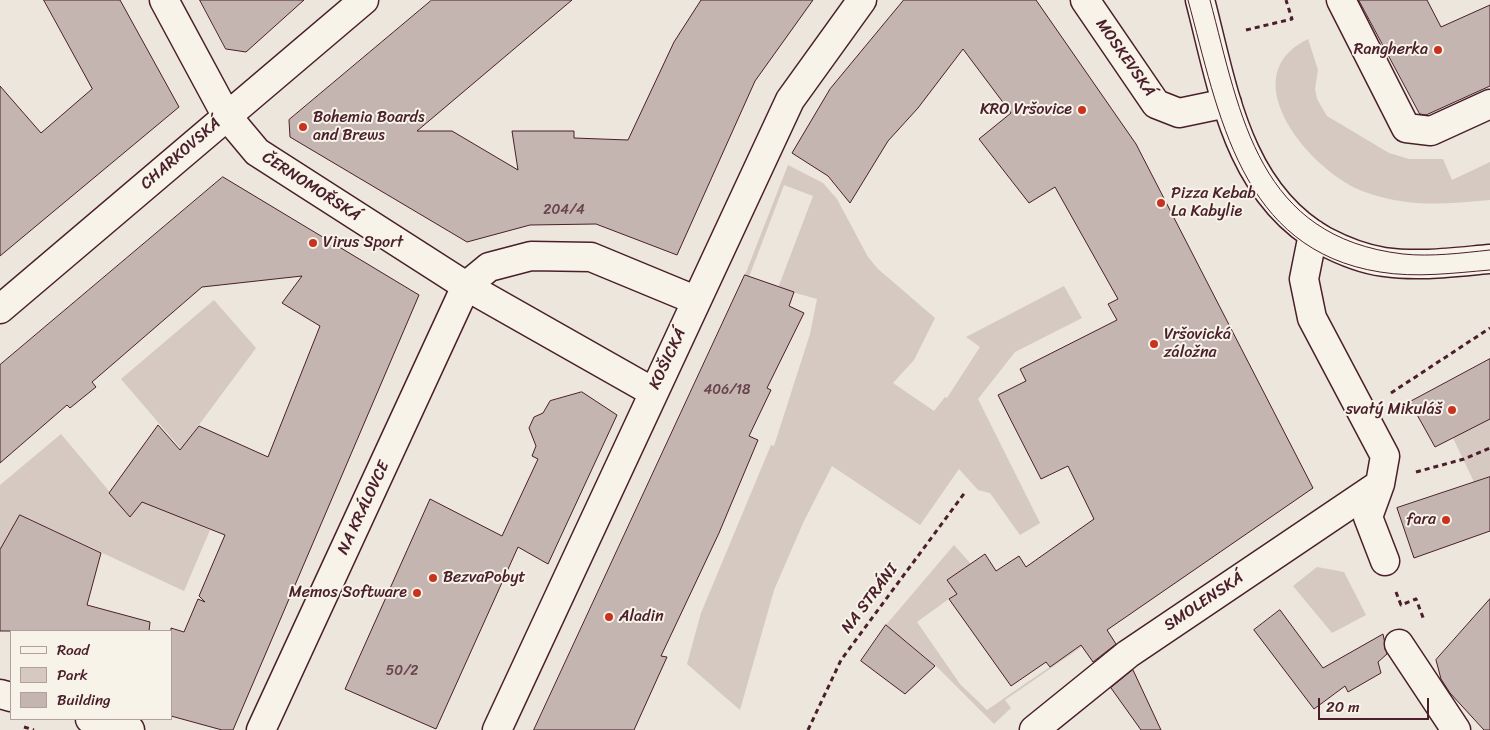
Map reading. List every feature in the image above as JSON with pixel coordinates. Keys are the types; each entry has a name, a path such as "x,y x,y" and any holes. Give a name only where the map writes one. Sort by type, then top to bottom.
{"street":[{"name":"ČERNOMOŘSKÁ","path":"164,0 226,115 257,152 466,286 653,392"},
{"name":"CHARKOVSKÁ","path":"0,309 226,115 364,0"},
{"name":"KOŠICKÁ","path":"497,730 695,300 790,100 862,0"},
{"name":"MOSKEVSKÁ","path":"1085,0 1156,104 1179,113 1227,103"},
{"path":"1200,0 1227,103 1248,159 1270,195 1291,218 1313,234 1339,249 1385,262 1430,264 1490,259"},
{"path":"1341,0 1406,128 1431,131 1490,104"},
{"path":"1313,234 1304,279 1312,318 1385,456 1380,484 1368,517 1385,561"},
{"path":"466,286 489,267 530,256 591,257 695,300"},
{"name":"NA KRÁLOVCE","path":"261,730 466,286"},
{"name":"SMOLENSKÁ","path":"1034,730 1128,654 1380,484"},
{"path":"1400,644 1456,730"},
{"path":"94,720 130,730"}],"path":[{"path":"1246,30 1292,19 1286,0"},
{"path":"1391,393 1490,328"},
{"path":"1380,484 1464,459 1490,448"},
{"name":"NA STRÁNI","path":"808,730 841,660 966,491"},
{"path":"1385,561 1401,605 1416,599 1426,627"}],"green space":[{"path":"1308,39 1318,70 1315,89 1317,99 1327,116 1389,153 1409,159 1443,159 1452,180 1490,162 1490,200 1442,203 1397,201 1365,192 1344,182 1323,166 1303,146 1287,123 1278,99 1276,76 1286,56"},
{"path":"788,165 823,183 837,199 868,257 878,269 935,318 914,360 893,383 934,411 945,397 947,398 980,347 966,337 1064,286 1082,318 1015,352 978,399 1040,523 1020,535 990,493 978,490 959,469 920,525 832,466 804,521 774,590 740,710 687,664 701,613 771,445 774,446 810,334 817,299 778,288 813,196 784,185 749,277 745,275"},
{"path":"214,300 256,348 181,449 121,379"},
{"path":"1490,418 1490,476 1474,482 1453,438"},
{"path":"61,434 130,516 142,500 210,530 184,591 21,515 0,552 0,485"},
{"path":"954,545 971,564 947,580 957,593 917,622 960,684 987,710 1122,619 1005,700 1011,708 994,724 936,666 886,625"},
{"path":"1317,567 1344,572 1366,615 1332,633 1293,586"}],"building":[{"path":"44,0 120,0 179,107 0,256 0,86 41,133 92,89"},
{"path":"200,0 304,0 246,52 226,49"},
{"path":"432,0 572,0 417,131 452,131 518,170 512,131 574,131 574,138 628,140 674,42 701,0 813,0 755,81 677,255 596,224 530,225 467,242 290,137 289,120"},
{"path":"904,0 1036,0 1136,144 1313,488 1107,630 1116,644 1093,662 1081,645 1050,667 1046,662 1011,686 949,599 957,594 947,580 985,554 996,571 1019,556 1026,567 1094,519 1068,466 1041,479 998,395 1026,381 1020,369 1117,320 1108,304 1118,299 1055,187 1029,203 979,139 1011,113 963,49 918,108 888,141 850,203 828,176 792,153 830,89"},
{"name":"Rangherka","path":"1359,0 1427,0 1441,27 1490,5 1490,86 1426,115 1420,114"},
{"path":"223,177 419,295 233,730 222,730 172,716 171,628 184,632 198,599 205,602 199,596 225,535 142,502 130,517 109,493 158,425 180,450 199,426 268,457 320,326 282,303 302,276 202,287 92,382 96,387 70,408 67,405 0,463 0,365"},
{"path":"745,275 794,292 789,306 804,313 767,388 771,390 749,436 758,440 719,533 661,656 667,657 634,730 534,730"},
{"name":"svatý Mikuláš","path":"1490,359 1490,419 1435,447 1410,402"},
{"path":"582,392 617,415 548,564 518,547 436,729 345,689 430,499 502,536 538,459 532,456 536,446 529,428 534,417 543,413 550,401"},
{"name":"fara","path":"1490,477 1490,531 1414,558 1397,508"},
{"path":"20,515 101,553 87,605 150,622 149,630 0,631 0,550"},
{"path":"1490,599 1490,730 1484,730 1450,693 1441,679 1436,660"},
{"path":"1280,610 1323,668 1383,634 1387,654 1378,662 1381,673 1348,692 1345,686 1314,709 1254,630"},
{"path":"886,625 935,666 905,694 861,661"},
{"path":"1133,670 1161,730 1141,730 1111,688"}],"tram line":[{"path":"1188,0 1211,88 1225,130 1243,170 1266,206 1295,236 1333,259 1380,272 1421,275 1490,270"},
{"path":"1210,0 1233,87 1246,127 1264,164 1286,197 1316,224 1354,243 1403,254 1435,255 1490,250"}],"place":[{"name":"Rangherka","path":"1438,50"},
{"name":"KRO Vršovice","path":"1082,110"},
{"name":"Bohemia Boards and Brews","path":"303,127"},
{"name":"Pizza Kebab La Kabylie","path":"1161,203"},
{"name":"Virus Sport","path":"313,243"},
{"name":"Vršovická záložna","path":"1154,344"},
{"name":"svatý Mikuláš","path":"1452,410"},
{"name":"fara","path":"1446,520"},
{"name":"BezvaPobyt","path":"433,578"},
{"name":"Memos Software","path":"417,593"},
{"name":"Aladin","path":"609,617"}]}
